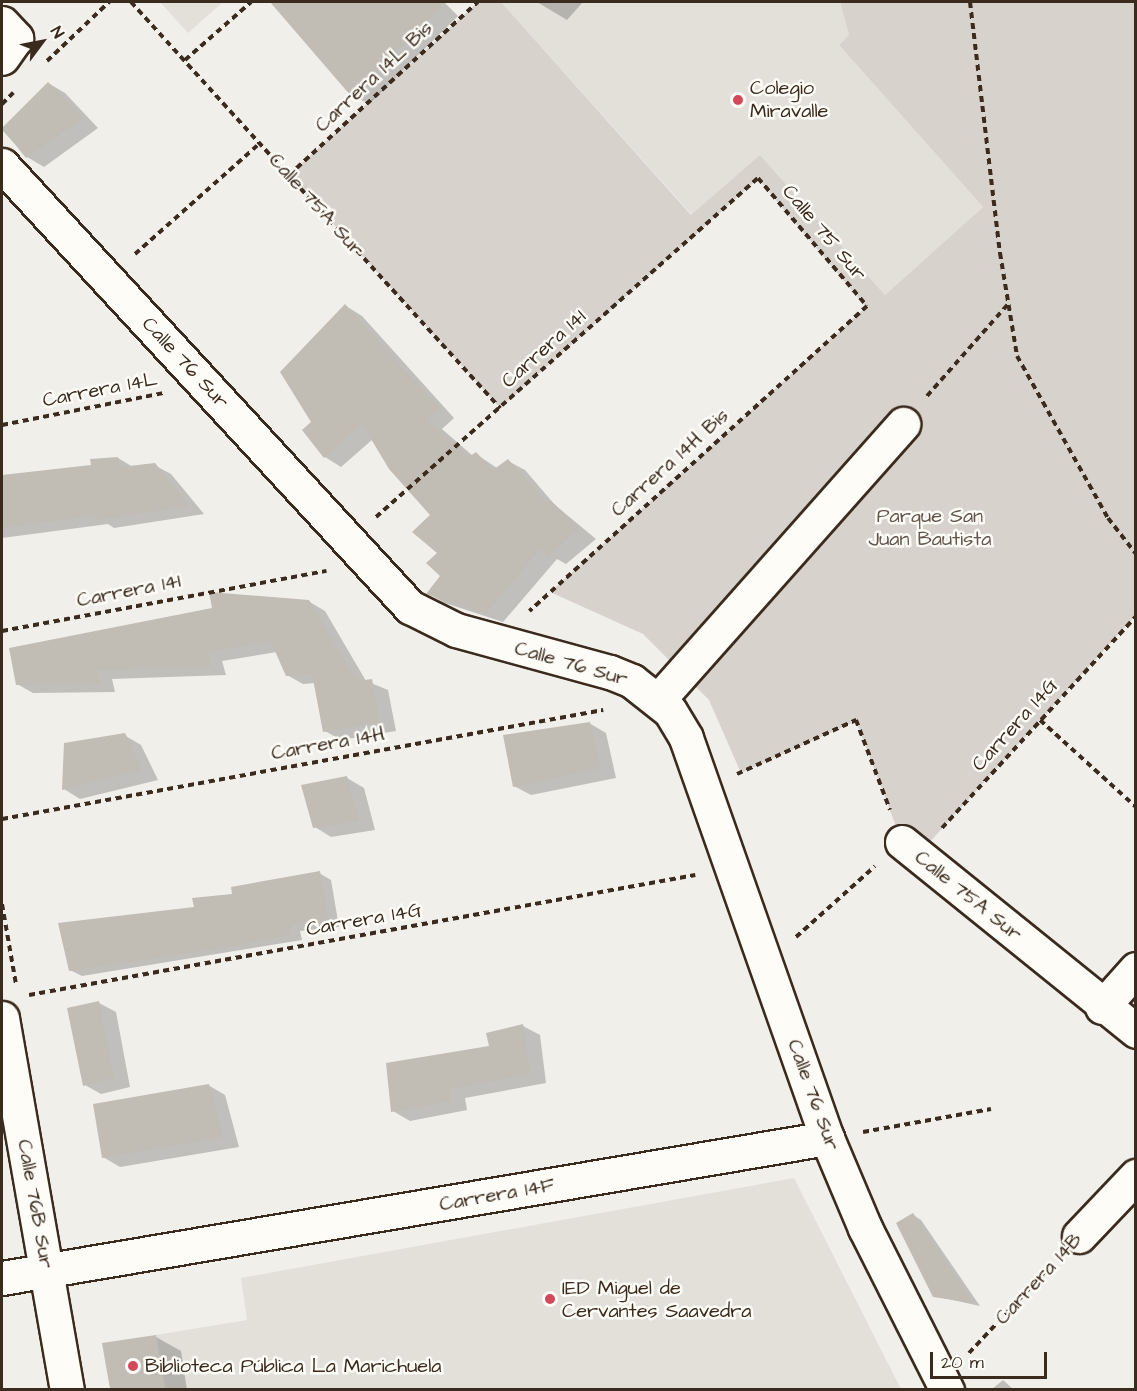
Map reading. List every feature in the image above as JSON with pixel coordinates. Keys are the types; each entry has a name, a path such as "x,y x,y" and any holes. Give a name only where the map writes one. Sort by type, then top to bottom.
{"street":[{"path":"2,23 16,38 2,58"},
{"name":"Calle 76 Sur","path":"2,165 410,607 432,620 494,642 610,672 659,699 686,738 827,1138 865,1228 944,1385"},
{"path":"659,699 903,424"},
{"name":"Calle 75A Sur","path":"910,849 1102,1007 1136,1031"},
{"path":"1102,1007 1136,969"},
{"name":"Calle 76B Sur","path":"10,1008 47,1271 67,1389"},
{"name":"Carrera 14F","path":"2,1278 827,1138"},
{"name":"Carrera 14B","path":"1079,1236 1136,1176"}],"path":[{"path":"43,65 109,2"},
{"name":"Calle 75A Sur","path":"131,2 500,408"},
{"path":"185,60 251,2"},
{"name":"Carrera 14L Bis","path":"290,175 478,2"},
{"path":"970,2 1017,356 1108,518 1136,554"},
{"path":"2,104 18,88"},
{"path":"107,278 260,143"},
{"name":"Carrera 14I","path":"2,631 359,553 500,408 758,178"},
{"name":"Calle 75 Sur","path":"758,178 867,306"},
{"path":"903,424 1009,303"},
{"name":"Carrera 14H Bis","path":"494,642 867,306"},
{"name":"Carrera 14L","path":"2,425 205,384"},
{"name":"Carrera 14G","path":"766,963 910,849 1040,720 1136,616"},
{"name":"Carrera 14H","path":"2,819 659,699"},
{"name":"Calle 75A Sur","path":"704,789 856,720 910,849"},
{"path":"1040,720 1136,807"},
{"name":"Carrera 14G","path":"10,1008 732,869"},
{"path":"2,903 10,1008"},
{"path":"827,1138 991,1108"},
{"name":"Carrera 14B","path":"944,1385 1079,1236"}],"shaded area":[{"path":"160,2 223,2 188,33"},
{"name":"Colegio Miravalle","path":"501,2 840,2 849,35 839,45 983,207 885,295 760,155 692,215"},
{"name":"IED Miguel de Cervantes Saavedra","path":"794,1178 901,1389 165,1389 156,1335 247,1320 241,1278"}],"green space":[{"name":"Parque San Juan Bautista","path":"478,2 501,2 691,215 760,155 885,295 983,207 839,45 849,35 840,2 1135,2 1135,616 918,855 902,842 856,721 741,773 709,700 643,634 550,592 866,307 758,179 500,408 289,175"}],"building":[{"path":"270,2 446,2 351,96"},
{"path":"48,82 83,118 26,158 2,128"},
{"path":"345,304 439,408 427,419 469,457 476,452 493,470 508,459 547,503 550,500 580,528 548,556 541,548 486,613 426,594 440,576 426,563 437,553 412,532 430,515 389,469 362,424 324,458 302,430 311,422 280,372"},
{"path":"118,457 120,467 155,463 189,506 97,520 97,515 2,528 2,475 91,465 90,459"},
{"path":"209,592 309,600 357,681 372,679 380,722 323,732 312,674 286,676 271,642 207,652 211,667 97,670 100,684 16,685 9,648 212,608"},
{"path":"590,722 600,768 513,787 503,735"},
{"path":"125,733 142,770 62,790 64,743"},
{"path":"347,776 359,821 313,828 301,785"},
{"path":"320,871 328,921 290,925 291,934 235,946 69,971 58,923 194,907 192,898 232,894 231,887"},
{"path":"99,1001 114,1077 83,1086 67,1008"},
{"path":"523,1024 530,1074 449,1089 451,1101 391,1112 386,1063 489,1046 486,1033"},
{"path":"209,1084 223,1137 102,1158 93,1104"},
{"path":"913,1213 974,1303 933,1297 896,1223"},
{"name":"Biblioteca Pública La Marichuela","path":"156,1335 165,1389 110,1389 102,1343"}],"place":[{"name":"Colegio Miravalle","path":"738,100"},
{"name":"IED Miguel de Cervantes Saavedra","path":"550,1299"},
{"name":"Biblioteca Pública La Marichuela","path":"133,1366"}]}
